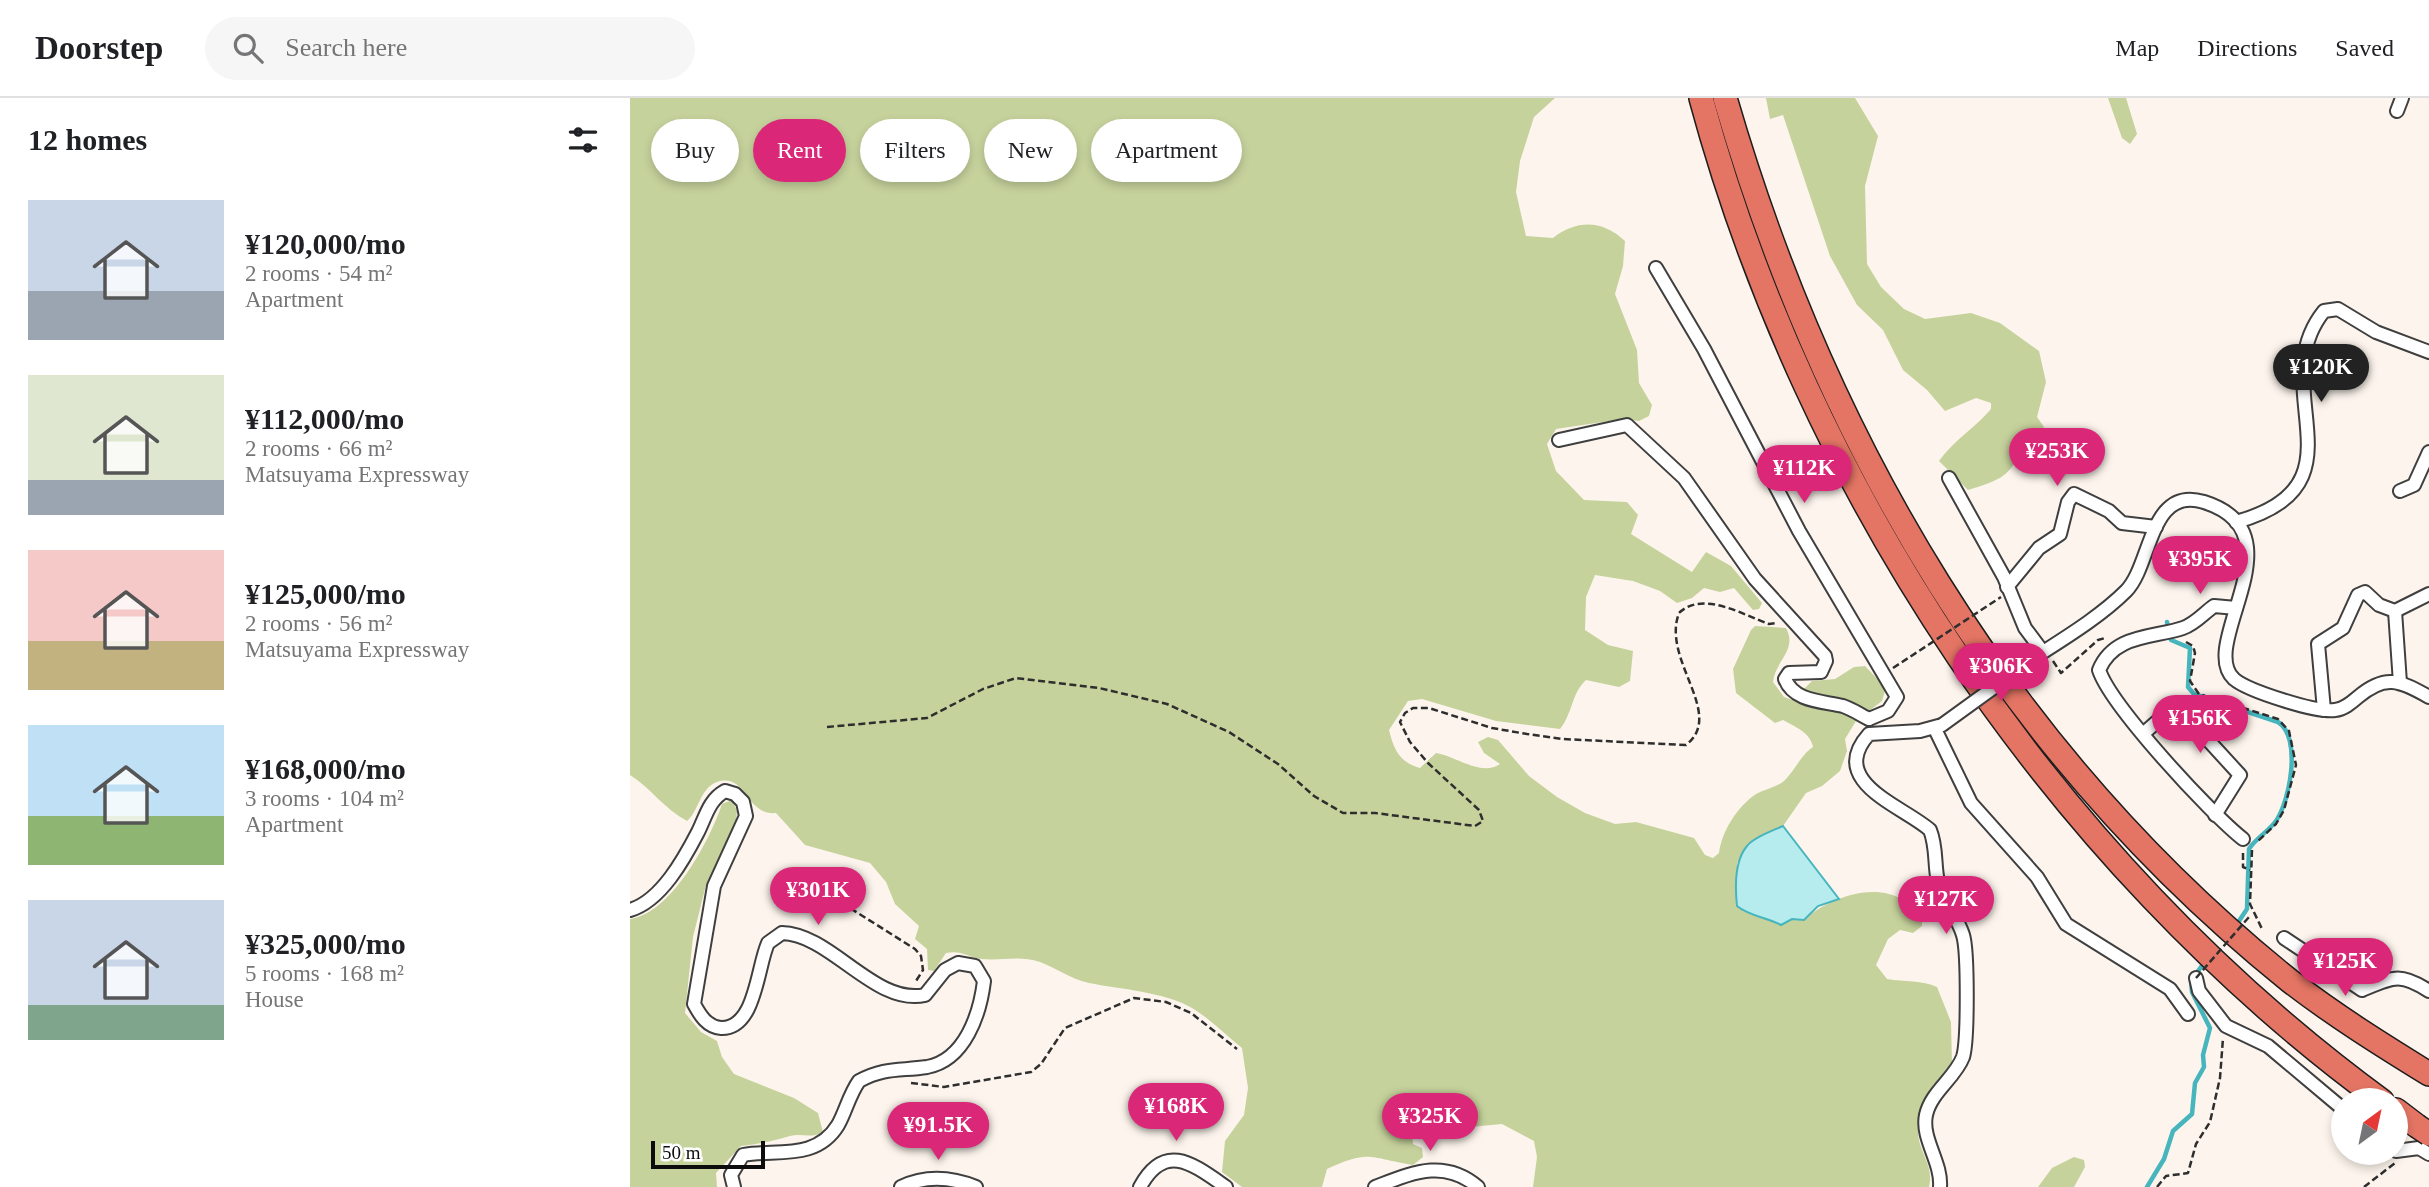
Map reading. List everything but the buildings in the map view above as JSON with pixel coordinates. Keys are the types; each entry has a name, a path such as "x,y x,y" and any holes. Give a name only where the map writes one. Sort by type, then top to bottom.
{"highway":[{"path":"1701,98 1713,142 1766,294 1817,410 1867,508 1915,590 1998,714 2121,863 2198,944 2270,1012 2366,1088"},
{"path":"1725,98 1786,282 1836,398 1884,494 1929,569 2023,708 2084,783 2218,920 2292,982 2429,1074"}],"street":[{"path":"2397,111 2402,98"},
{"path":"1656,268 1704,349 1798,531 1897,697 1888,711 1868,719"},
{"path":"2236,522 2278,508 2293,494 2304,474 2307,439 2304,368 2312,336 2324,311 2338,309 2376,332 2429,352"},
{"path":"1559,440 1627,425 1684,478 1755,579 1790,621 1825,656 1826,661 1821,671 1789,673 1785,679 1788,686 1801,696 1846,707 1868,719"},
{"path":"2400,491 2414,485 2429,452"},
{"path":"1949,478 2004,592 2043,652"},
{"path":"2004,592 2039,548 2060,534 2066,509 2074,494 2109,511 2122,523 2156,527"},
{"path":"1869,734 1939,727 2043,652 2130,587 2167,508 2178,502 2192,500 2206,503 2236,522 2245,545 2248,567 2236,608 2225,664 2233,679 2251,689 2324,710 2345,707 2374,684 2400,683 2429,697"},
{"path":"2324,710 2318,644 2322,638 2343,628 2361,593 2395,611"},
{"path":"2395,611 2429,594"},
{"path":"2236,608 2214,606 2185,628 2130,640 2103,662 2099,670 2118,702 2144,733 2215,815 2243,839"},
{"path":"2395,611 2400,683"},
{"path":"2144,733 2176,705 2240,775 2215,815"},
{"path":"1868,719 1869,734 1857,754 1859,775 1882,798 1930,830 1935,841 1938,881 1952,917 1963,932 1963,1056 1929,1105 1925,1127 1940,1173 1940,1187"},
{"path":"1939,727 1971,803 2037,877 2066,924 2170,989 2188,1014"},
{"path":"630,910 656,894 698,832 716,796 725,791 736,794 743,802 746,816 714,886 694,1004 706,1022 721,1028 734,1025 744,1018 750,1007 765,950 773,938 782,933 803,938 903,996 925,995 945,970 965,962 975,966 984,981 971,1031 959,1048 944,1060 929,1066 884,1069 859,1081 837,1126 813,1147 794,1153 743,1155 731,1175 734,1187"},
{"path":"2284,938 2362,990 2392,977 2413,981 2429,991"},
{"path":"2196,978 2195,985 2225,1026 2268,1046 2331,1099"},
{"path":"2414,1138 2429,1154"},
{"path":"1140,1187 1154,1166 1167,1159 1182,1161 1226,1187"},
{"path":"1375,1187 1413,1171 1439,1170 1456,1172 1478,1187"},
{"path":"901,1187 916,1180 934,1178 961,1181 976,1187"}],"path":[{"path":"1894,668 2004,592"},
{"path":"827,727 927,718 983,689 1016,678 1099,688 1167,704 1229,732 1278,764 1314,796 1343,813 1375,813 1475,826 1483,821 1479,810 1410,742 1401,722 1405,713 1413,708 1429,708 1492,728 1539,736 1686,745 1695,738 1701,719 1674,638 1679,613 1692,603 1705,603 1769,624 1790,621"},
{"path":"2164,633 2193,646 2195,653 2190,681 2199,694 2278,719 2289,731 2296,765 2284,810 2254,847 2248,869"},
{"path":"2043,652 2061,673 2098,640 2113,636 2120,646"},
{"path":"2243,839 2248,869 2250,915 2265,934"},
{"path":"816,886 915,949 921,956 920,976 915,981 897,985 892,991"},
{"path":"2196,978 2250,915"},
{"path":"884,1069 892,1076 916,1085 944,1087 1023,1074 1041,1064 1065,1028 1134,998 1166,1002 1191,1013 1237,1049"},
{"path":"2157,1187 2166,1176 2188,1173 2196,1143 2210,1122 2220,1078 2220,1051 2225,1026"},
{"path":"2364,1187 2395,1163 2414,1138"}],"green space":[{"path":"630,98 1555,98 1534,117 1520,161 1516,192 1526,236 1553,238 1571,227 1590,224 1608,229 1625,241 1623,266 1615,294 1637,350 1639,383 1652,405 1649,416 1639,421 1623,419 1556,429 1547,444 1556,471 1584,500 1627,502 1638,515 1631,534 1692,572 1706,552 1731,566 1762,603 1759,609 1753,610 1734,588 1720,592 1704,588 1692,598 1677,603 1660,591 1633,581 1595,575 1586,597 1585,630 1608,645 1633,651 1630,681 1619,687 1586,680 1577,691 1560,729 1496,721 1422,699 1408,701 1389,730 1393,744 1402,759 1420,768 1436,753 1485,768 1500,764 1484,753 1478,742 1488,737 1498,740 1529,776 1585,813 1615,824 1636,822 1694,838 1705,855 1713,858 1719,853 1727,828 1743,806 1756,794 1782,782 1813,747 1809,737 1801,730 1783,720 1775,723 1736,693 1733,669 1751,630 1755,626 1786,628 1789,636 1788,649 1773,682 1784,697 1793,700 1812,681 1835,679 1854,667 1865,666 1886,688 1882,701 1856,721 1845,739 1847,751 1840,771 1822,786 1806,793 1783,826 1747,846 1737,863 1737,906 1781,924 1792,919 1804,920 1837,899 1865,892 1878,892 1903,900 1904,910 1917,912 1922,918 1922,926 1913,933 1900,930 1888,939 1876,965 1887,979 1937,987 1951,1022 1952,1064 1931,1091 1921,1111 1919,1122 1918,1133 1929,1170 1929,1187 1533,1187 1537,1157 1534,1141 1502,1124 1470,1127 1453,1117 1432,1115 1412,1133 1413,1144 1422,1148 1423,1157 1413,1165 1362,1157 1327,1169 1322,1187 1242,1187 1222,1172 1225,1141 1244,1115 1248,1088 1242,1048 1198,1012 1169,998 1082,981 1032,960 982,959 952,952 946,953 934,971 928,970 927,949 915,939 919,926 895,904 886,882 870,863 805,845 776,813 758,808 734,783 727,781 711,785 687,821 671,811 630,775"},
{"path":"1766,98 1855,98 1878,136 1865,186 1867,264 1881,287 1904,309 1925,319 1971,313 2000,323 2039,351 2046,382 2037,417 2044,427 2035,438 2020,442 2015,462 1997,480 1968,490 1939,461 1991,409 1991,403 1976,398 1945,411 1927,390 1903,370 1883,330 1857,305 1830,256 1783,115 1770,119"},
{"path":"2108,98 2126,98 2137,134 2130,144 2122,138"},
{"path":"732,800 737,811 736,822 706,885 693,937 685,1013 701,1032 717,1041 722,1057 734,1074 794,1098 818,1113 823,1132 741,1146 716,1173 717,1187 630,1187 630,919 645,914 674,890 698,855 722,804"},
{"path":"2074,1157 2084,1160 2085,1167 2074,1187 2038,1187 2052,1168"}],"water":[{"path":"1783,826 1839,899 1818,906 1804,920 1792,919 1781,925 1737,906 1736,882 1740,859 1747,846"}],"waterway":[{"path":"2167,622 2171,640 2190,648 2188,687 2194,694 2278,722 2290,741 2291,770 2286,799 2276,821 2249,849 2247,909 2237,924"},
{"path":"2147,1187 2164,1159 2173,1131 2192,1114 2195,1083 2204,1067 2203,1055 2210,1028 2192,992 2191,981 2206,960"}]}
